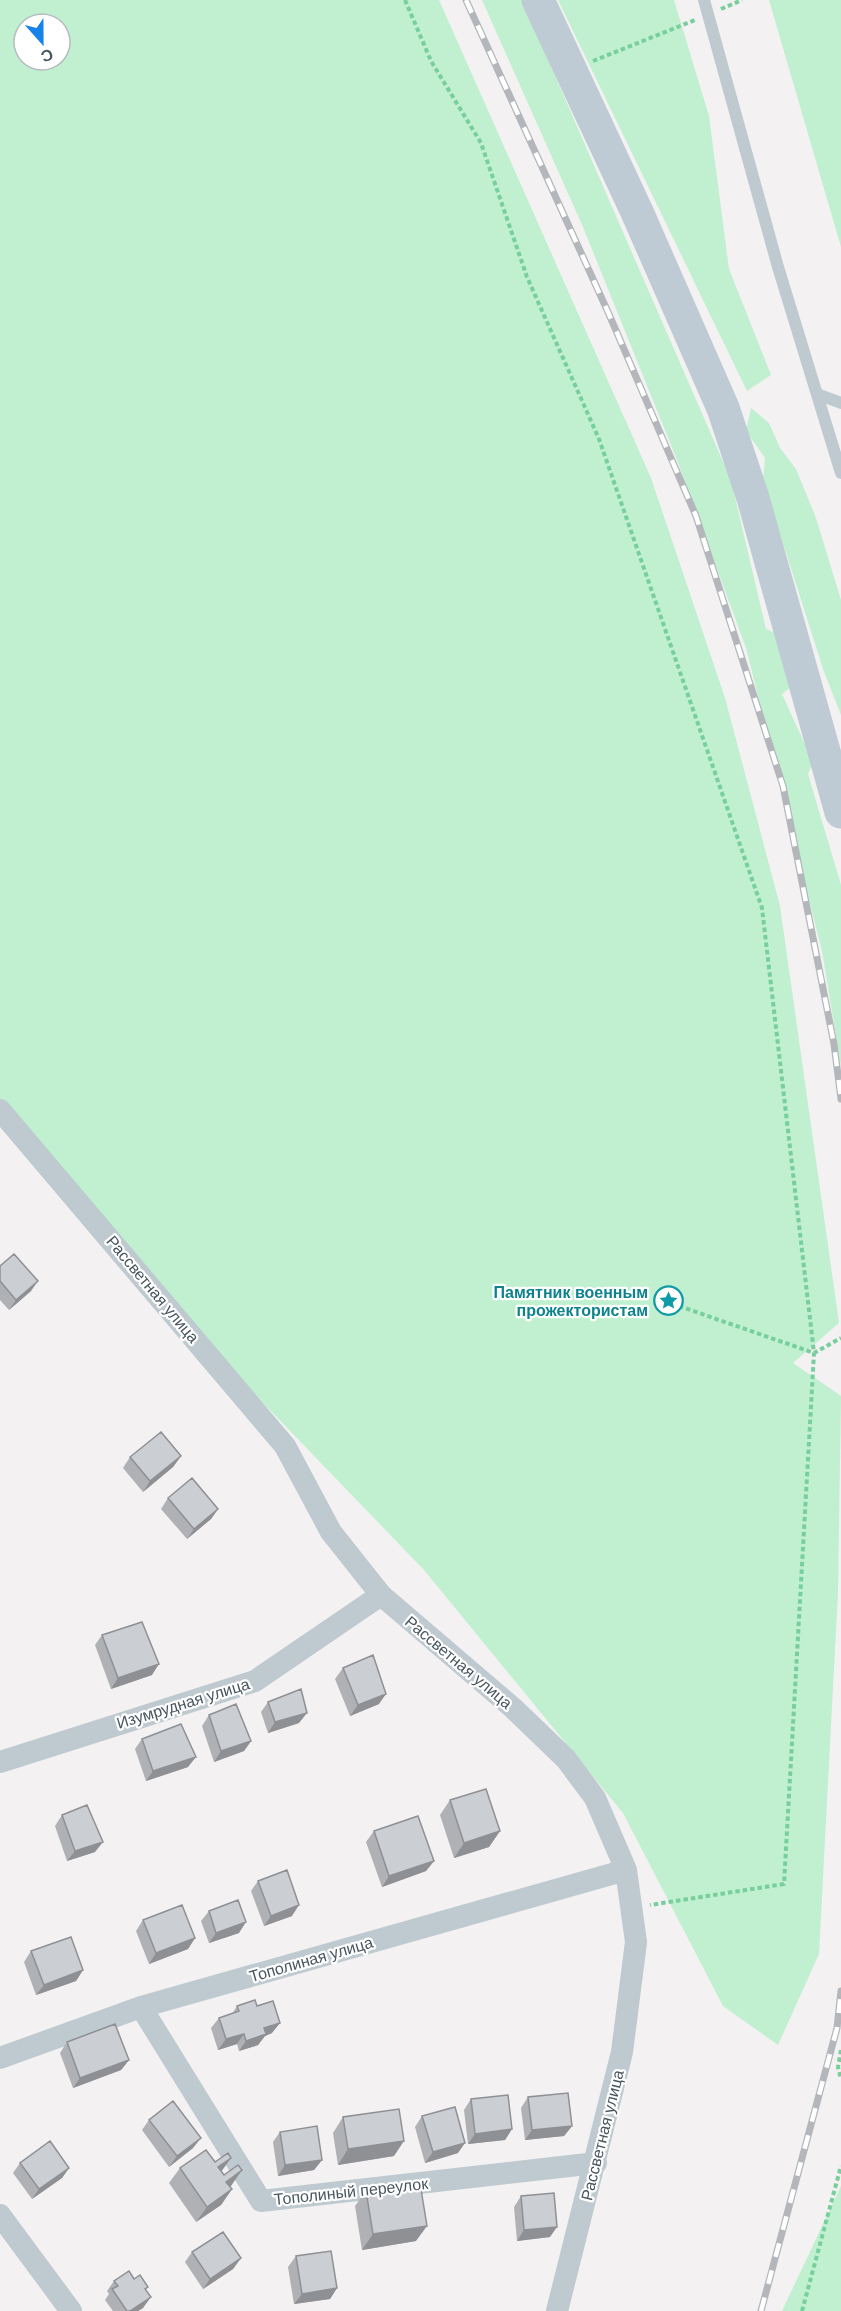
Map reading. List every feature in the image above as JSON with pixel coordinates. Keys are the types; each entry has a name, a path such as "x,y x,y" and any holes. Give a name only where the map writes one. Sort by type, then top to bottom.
{"street":[{"path":"538,0 723,408 753,498 841,812"},
{"name":"Рассветная улица","path":"2,1116 285,1446 331,1532 381,1595 513,1708 566,1759 595,1798 626,1870 636,1942 622,2052 596,2163 557,2311"},
{"name":"Изумрудная улица","path":"0,1762 255,1681 381,1595"},
{"name":"Тополиная улица","path":"0,2058 141,2007 626,1870"},
{"name":"Тополиный переулок","path":"141,2007 261,2201 596,2163"},
{"path":"0,2215 71,2311"}],"lane":[{"path":"705,0 778,267 841,473"},
{"path":"817,394 841,403"}],"path":[{"path":"405,0 430,61 481,143 527,277 599,439 762,908 814,1353 784,1884 632,1908"},
{"path":"571,71 742,0"},
{"path":"679,1306 814,1353 841,1338"},
{"path":"841,2050 838,2067 841,2079"},
{"path":"802,2311 841,2166"}],"green space":[{"path":"0,0 439,0 651,478 725,698 780,906 839,1323 793,1363 841,1396 838,1592 819,1954 778,2045 723,2006 623,1813 424,1570 191,1328 0,1105"},
{"path":"482,0 522,0 731,480 766,629 784,637 797,682 782,694 813,762 808,774 841,885 841,1066 822,951 746,648 677,460 583,227"},
{"path":"558,0 674,0 709,116 729,269 771,375 747,391"},
{"path":"769,0 841,0 841,247"},
{"path":"751,408 769,423 780,448 796,469 816,518 841,600 841,715 823,669 763,480 765,458 746,431"},
{"path":"841,2186 841,2311 782,2311"}],"building":[{"path":"14,1254 38,1281 16,1300 0,1281 0,1266"},
{"path":"161,1432 181,1456 150,1481 130,1457"},
{"path":"192,1478 218,1509 194,1529 168,1498"},
{"path":"142,1622 159,1664 118,1678 102,1635"},
{"path":"373,1655 386,1694 358,1705 343,1668"},
{"path":"301,1689 307,1713 275,1722 268,1702"},
{"path":"236,1704 251,1741 221,1751 209,1715"},
{"path":"181,1724 196,1757 153,1771 142,1739"},
{"path":"486,1789 500,1831 464,1843 450,1800"},
{"path":"87,1805 103,1842 75,1851 62,1815"},
{"path":"418,1816 434,1861 389,1876 374,1831"},
{"path":"287,1870 299,1905 271,1916 258,1881"},
{"path":"238,1900 246,1922 216,1933 209,1911"},
{"path":"182,1905 195,1938 156,1953 143,1920"},
{"path":"71,1937 83,1970 44,1985 31,1951"},
{"path":"255,2000 257,2006 273,2001 280,2023 264,2028 266,2034 246,2041 244,2034 226,2039 219,2018 239,2011 237,2006"},
{"path":"115,2024 129,2060 80,2078 67,2042"},
{"path":"568,2093 572,2126 532,2130 528,2097"},
{"path":"508,2095 512,2129 475,2134 471,2099"},
{"path":"173,2101 201,2138 177,2156 149,2120"},
{"path":"455,2107 465,2143 433,2152 422,2116"},
{"path":"399,2109 404,2141 348,2149 343,2117"},
{"path":"317,2126 322,2160 285,2165 280,2132"},
{"path":"50,2141 69,2168 39,2189 20,2163"},
{"path":"206,2150 215,2162 228,2153 231,2158 218,2167 224,2175 238,2165 242,2170 226,2182 232,2189 207,2207 180,2168"},
{"path":"420,2183 427,2226 373,2234 366,2191"},
{"path":"554,2193 557,2227 524,2230 521,2196"},
{"path":"223,2232 241,2258 210,2279 192,2252"},
{"path":"331,2251 337,2288 302,2294 296,2256"},
{"path":"129,2271 134,2279 140,2275 151,2297 127,2311 112,2289 118,2286 114,2281"}],"railway":[{"path":"466,0 608,312 696,516 783,786 834,1044 841,1099"},
{"path":"761,2311 837,2028 841,1991"}],"place":[{"name":"Памятник военным прожектористам","path":"669,1301"}]}
